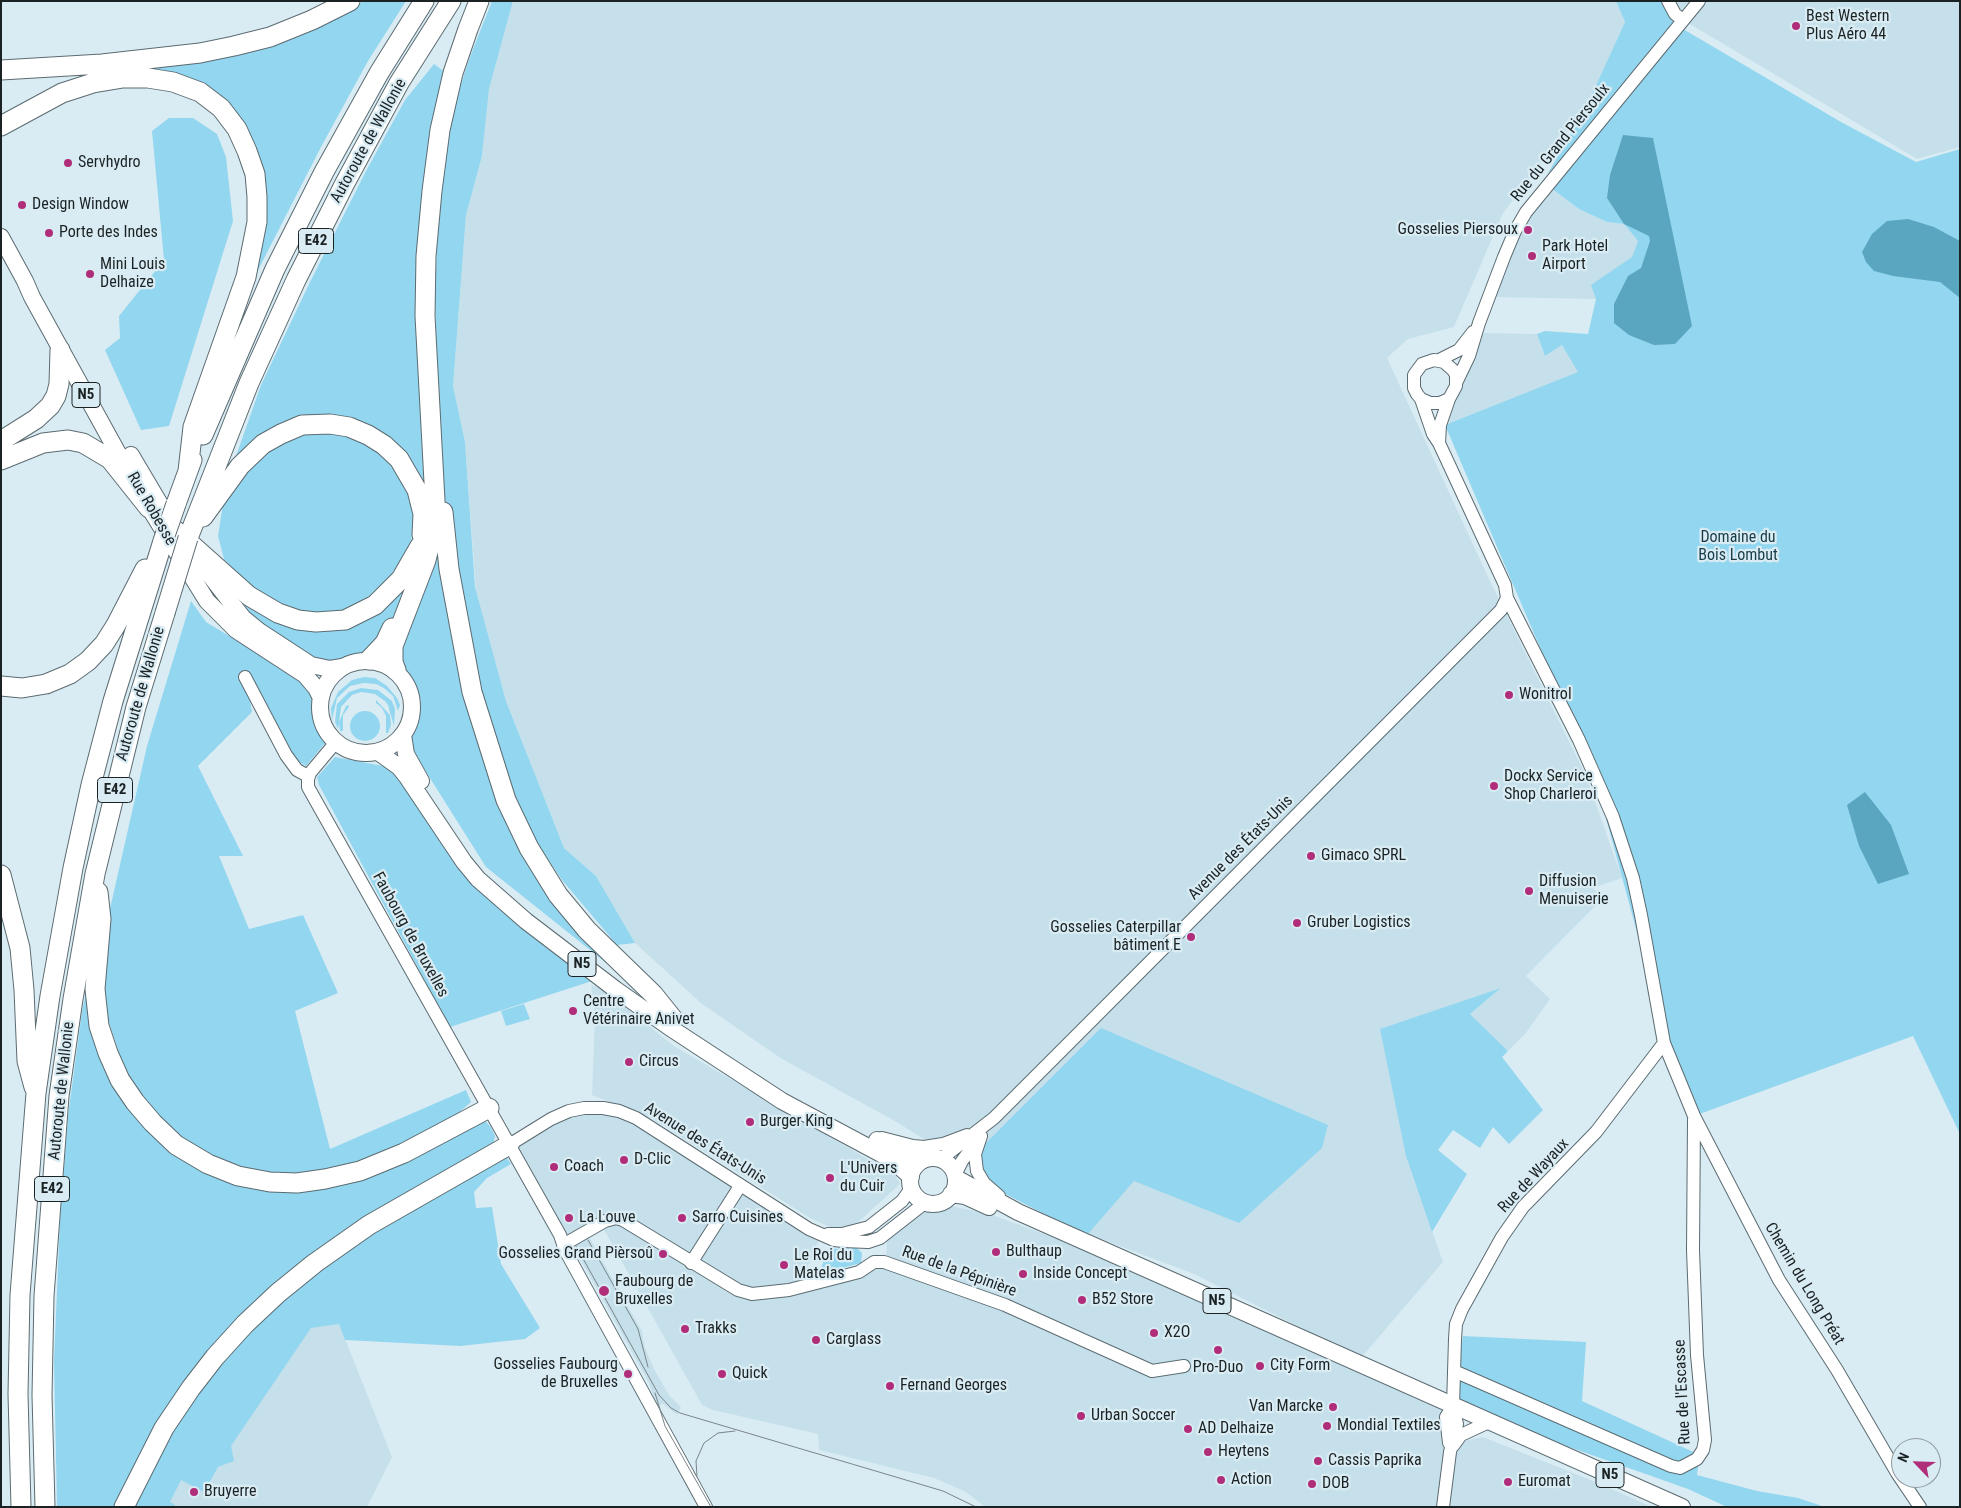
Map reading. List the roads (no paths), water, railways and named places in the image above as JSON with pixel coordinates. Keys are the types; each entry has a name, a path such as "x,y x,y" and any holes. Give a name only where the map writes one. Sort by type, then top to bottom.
{"highway":[{"path":"1,70 102,64 200,53 270,37 312,20 350,1"},
{"name":"Autoroute de Wallonie","path":"45,1507 42,1395 44,1306 59,1096 73,999 95,874 136,708 165,613 188,471 232,365 324,172 379,73 424,1"},
{"name":"Autoroute de Wallonie","path":"209,498 249,383 296,280 345,182 399,83 451,1"},
{"path":"396,670 393,662 393,646 432,538 436,519 425,316 426,256 432,192 440,130 453,73 479,1"},
{"path":"1,126 62,94 93,83 123,78 140,78 173,82 200,92 221,108 237,129 255,174 257,222 246,277 193,427 188,471"},
{"path":"1,441 36,419 50,406 56,396 59,384 60,350"},
{"path":"1,686 22,688 46,684 70,674 88,661 104,644 176,536 209,498 263,444 281,434 302,426 316,424 349,427 368,434 384,445 399,459 410,475 417,490 423,514 420,545 414,571 389,635 381,649 369,660"},
{"path":"1,460 43,443 68,440 83,443 110,459 149,508"},
{"path":"434,469 439,481 450,569 472,692 506,800 529,848 558,895 587,930 652,994 673,1019"},
{"path":"176,536 249,596 278,613 298,620 316,622 345,620 375,605 401,579 420,545"},
{"name":"Autoroute de Wallonie","path":"21,1507 18,1394 20,1295 27,1187 36,1093 50,996 81,831 143,585"},
{"path":"95,874 101,919 95,989 99,1026 120,1080 134,1102 176,1145 208,1164 238,1176 270,1182 298,1183 360,1172 404,1153 489,1108"},
{"path":"1,875 20,948 27,1061 36,1093"},
{"path":"124,1507 164,1428 215,1357 245,1324 315,1263 369,1224 509,1144"}],"main road":[{"name":"Rue Robesse","path":"1,237 60,350 149,508 192,579 212,606 236,630 305,675 316,688 321,698"},
{"name":"Rue Robesse","path":"25,282 38,293 176,536 243,618 259,632 311,665 330,669 342,667"},
{"path":"336,742 352,751 361,753 378,752 392,746 403,735 409,725 413,701 404,679 396,670 379,662 369,660"},
{"name":"N5","path":"342,667 369,660"},
{"path":"321,698 325,686 342,667"},
{"name":"N5","path":"321,698 322,720 326,730 336,742"},
{"name":"N5","path":"403,735 406,754 414,771 474,859 485,872 575,947 673,1019 789,1094 907,1156 924,1160 932,1158 941,1159 951,1167 955,1176 1018,1212 1430,1393 1453,1406 1682,1507"},
{"name":"N5","path":"378,752 399,767 407,777 464,862 478,879 526,922 615,989 782,1101 883,1155 911,1182 916,1196 926,1202"},
{"path":"911,1182 914,1169 924,1160"},
{"path":"926,1202 940,1202 951,1194 955,1186 955,1176"},
{"name":"N5","path":"951,1194 965,1196 992,1208 1018,1212"}],"street":[{"path":"1668,1 1675,14 1683,20"},
{"name":"Rue du Grand Piersoulx","path":"1457,381 1469,356 1479,323 1515,231 1526,212 1699,1"},
{"name":"Rue du Grand Piersoulx","path":"1439,360 1459,350 1479,323"},
{"path":"1439,443 1440,425 1449,399 1455,391 1457,381 1454,370 1439,360 1426,362 1417,369 1414,375 1414,388 1421,399 1430,428 1439,443 1505,585 1507,598"},
{"path":"1421,399 1435,404 1449,399"},
{"name":"Chemin du Long Préat","path":"1507,598 1579,740 1613,817 1632,878 1641,915 1664,1042 1694,1116 1779,1280 1837,1370 1897,1473 1920,1507"},
{"name":"Avenue des États-Unis","path":"941,1159 976,1135 994,1118 1501,610 1507,598"},
{"path":"245,677 286,755 297,770 308,776 336,742"},
{"name":"Faubourg de Bruxelles","path":"308,776 311,792 560,1235 574,1246 666,1434 706,1507"},
{"name":"Rue de Wayaux","path":"1443,1507 1450,1452 1446,1417 1453,1406 1456,1324 1462,1309 1507,1229 1523,1207 1596,1132 1664,1042"},
{"name":"Avenue des États-Unis","path":"509,1144 551,1119 569,1111 584,1108 603,1108 619,1111 636,1118 809,1229 834,1240 874,1240"},
{"name":"Rue de l'Escasse","path":"1454,1371 1671,1466 1680,1468 1697,1459 1703,1450 1705,1440 1697,1355 1693,1241 1694,1116"},
{"path":"874,1139 882,1138 913,1146 933,1146 976,1135 975,1154 977,1171 988,1188 1018,1212"},
{"name":"Avenue des États-Unis","path":"955,1176 976,1135"},
{"name":"Avenue des États-Unis","path":"823,1234 842,1234 869,1227 902,1201 911,1182"},
{"path":"692,1263 740,1186"},
{"path":"874,1240 926,1202"},
{"path":"574,1246 605,1221 616,1218 623,1220 738,1290 752,1294 789,1290 859,1272 879,1262 869,1227"},
{"name":"Rue de la Pépinière","path":"879,1262 1005,1305 1152,1371 1184,1366"},
{"path":"1450,1452 1461,1435 1489,1422"},
{"name":"Faubourg de Bruxelles","path":"662,1424 672,1430 715,1507"}],"tram line":[{"path":"588,1240 638,1329 648,1367"},
{"path":"576,1246 659,1395 671,1408 680,1413 943,1491 976,1507"},
{"path":"655,1393 665,1426 711,1507"},
{"path":"697,1476 696,1461 704,1443 718,1433 735,1431"}],"place":[{"name":"Best Western Plus Aéro 44","path":"1796,26"},
{"name":"Servhydro","path":"68,163"},
{"name":"Design Window","path":"22,205"},
{"name":"Gosselies Piersoux","path":"1528,230"},
{"name":"Porte des Indes","path":"49,233"},
{"name":"Park Hotel Airport","path":"1532,256"},
{"name":"Mini Louis Delhaize","path":"90,274"},
{"name":"Wonitrol","path":"1509,695"},
{"name":"Dockx Service Shop Charleroi","path":"1494,786"},
{"name":"Gimaco SPRL","path":"1311,856"},
{"name":"Diffusion Menuiserie","path":"1529,891"},
{"name":"Gruber Logistics","path":"1297,923"},
{"name":"Gosselies Caterpillar bâtiment E","path":"1191,937"},
{"name":"Centre Vétérinaire Anivet","path":"573,1011"},
{"name":"Circus","path":"629,1062"},
{"name":"Burger King","path":"750,1122"},
{"name":"D-Clic","path":"624,1160"},
{"name":"Coach","path":"554,1167"},
{"name":"L'Univers du Cuir","path":"830,1178"},
{"name":"La Louve","path":"569,1218"},
{"name":"Sarro Cuisines","path":"682,1218"},
{"name":"Bulthaup","path":"996,1252"},
{"name":"Gosselies Grand Pièrsoû","path":"663,1254"},
{"name":"Le Roi du Matelas","path":"784,1265"},
{"name":"Inside Concept","path":"1023,1274"},
{"name":"Faubourg de Bruxelles","path":"604,1291"},
{"name":"B52 Store","path":"1082,1300"},
{"name":"Trakks","path":"685,1329"},
{"name":"X2O","path":"1154,1333"},
{"name":"Carglass","path":"816,1340"},
{"name":"Pro-Duo","path":"1218,1350"},
{"name":"City Form","path":"1260,1366"},
{"name":"Gosselies Faubourg de Bruxelles","path":"628,1374"},
{"name":"Quick","path":"722,1374"},
{"name":"Fernand Georges","path":"890,1386"},
{"name":"Van Marcke","path":"1333,1407"},
{"name":"Urban Soccer","path":"1081,1416"},
{"name":"Mondial Textiles","path":"1327,1426"},
{"name":"AD Delhaize","path":"1188,1429"},
{"name":"Heytens","path":"1208,1452"},
{"name":"Cassis Paprika","path":"1318,1461"},
{"name":"Action","path":"1221,1480"},
{"name":"Euromat","path":"1508,1482"},
{"name":"DOB","path":"1312,1484"},
{"name":"Bruyerre","path":"194,1492"}],"park label":[{"name":"Domaine du Bois Lombut","path":"1738,547"}]}
